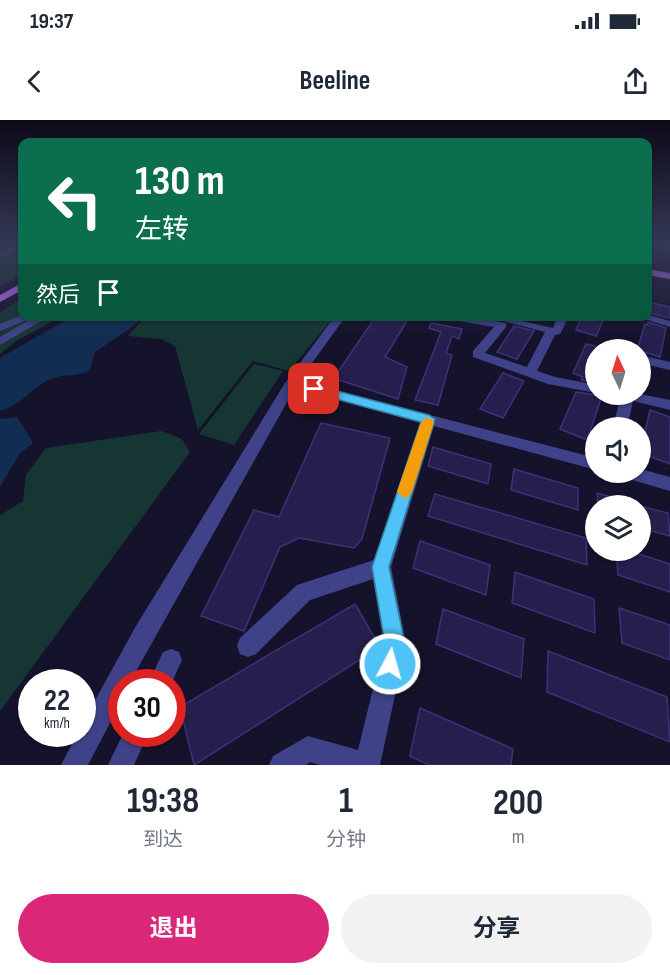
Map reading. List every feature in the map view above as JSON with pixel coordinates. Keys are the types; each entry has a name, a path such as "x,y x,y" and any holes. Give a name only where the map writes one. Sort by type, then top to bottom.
{"main road":[{"path":"0,299 18,288"}],"street":[{"path":"0,326 18,319"},
{"path":"652,319 670,324"},
{"path":"0,342 36,321"},
{"path":"74,765 144,634 291,383 337,321"},
{"path":"502,321 477,354 554,381 585,387"},
{"path":"507,321 556,332 562,321"},
{"path":"530,373 551,331"},
{"path":"651,362 670,366"},
{"path":"291,383 585,461"},
{"path":"651,401 670,405"},
{"path":"282,765 308,749 367,765 395,644 381,567 429,419"},
{"path":"651,479 670,484"},
{"path":"248,646 304,592 381,567"},
{"path":"166,669 171,660"},
{"path":"121,765 130,747"}],"green space":[{"path":"0,275 18,275 18,277 0,285"},
{"path":"18,301 18,321 54,321 18,340 0,354 0,313"},
{"path":"142,321 331,321 289,371 253,361 198,430 175,346 161,339 128,336"},
{"path":"254,364 283,371 234,445 199,434"},
{"path":"161,431 182,439 190,452 31,669 18,669 18,686 0,711 0,515 23,501 26,475 46,448"}],"water":[{"path":"64,321 138,321 95,352 90,370 46,381 15,404 0,411 0,358"},
{"path":"17,417 33,443 20,453 0,487 0,419"}],"building":[{"path":"652,303 670,307 670,318 652,314"},
{"path":"373,321 407,321 385,357 407,367 398,399 339,380 336,375"},
{"path":"580,321 603,321 596,336 576,330"},
{"path":"648,322 666,328 660,357 651,354 651,339 640,339 645,324 648,325"},
{"path":"431,323 462,329 459,339 452,336 446,353 452,355 438,405 415,400 441,332 429,328"},
{"path":"514,326 534,331 517,359 497,352"},
{"path":"585,346 585,381 581,380 583,377 573,373"},
{"path":"503,373 524,381 503,418 480,409"},
{"path":"576,392 585,393 585,405 599,405 595,417 585,417 585,439 560,429"},
{"path":"650,410 670,417 670,464 651,457 651,417 648,417"},
{"path":"321,423 390,438 362,539 354,548 299,538 280,547 244,631 201,616 254,510 279,517"},
{"path":"433,447 491,464 488,484 428,466"},
{"path":"514,469 578,488 578,510 511,490"},
{"path":"435,494 585,538 587,565 428,516"},
{"path":"651,509 668,513 670,536 651,531"},
{"path":"420,541 490,565 486,595 413,568"},
{"path":"651,558 670,564 670,592 618,575 617,561 651,561"},
{"path":"515,572 594,599 595,633 512,603"},
{"path":"355,604 380,647 194,765 186,732 186,703"},
{"path":"619,608 670,625 670,660 622,643"},
{"path":"443,609 524,639 521,678 436,644"},
{"path":"548,651 667,697 670,742 547,692"},
{"path":"420,708 513,749 511,765 429,765 410,756"}],"slow traffic":[{"path":"405,492 428,422"}],"route":[{"path":"314,389 429,419 381,567 395,644 390,664"}]}
